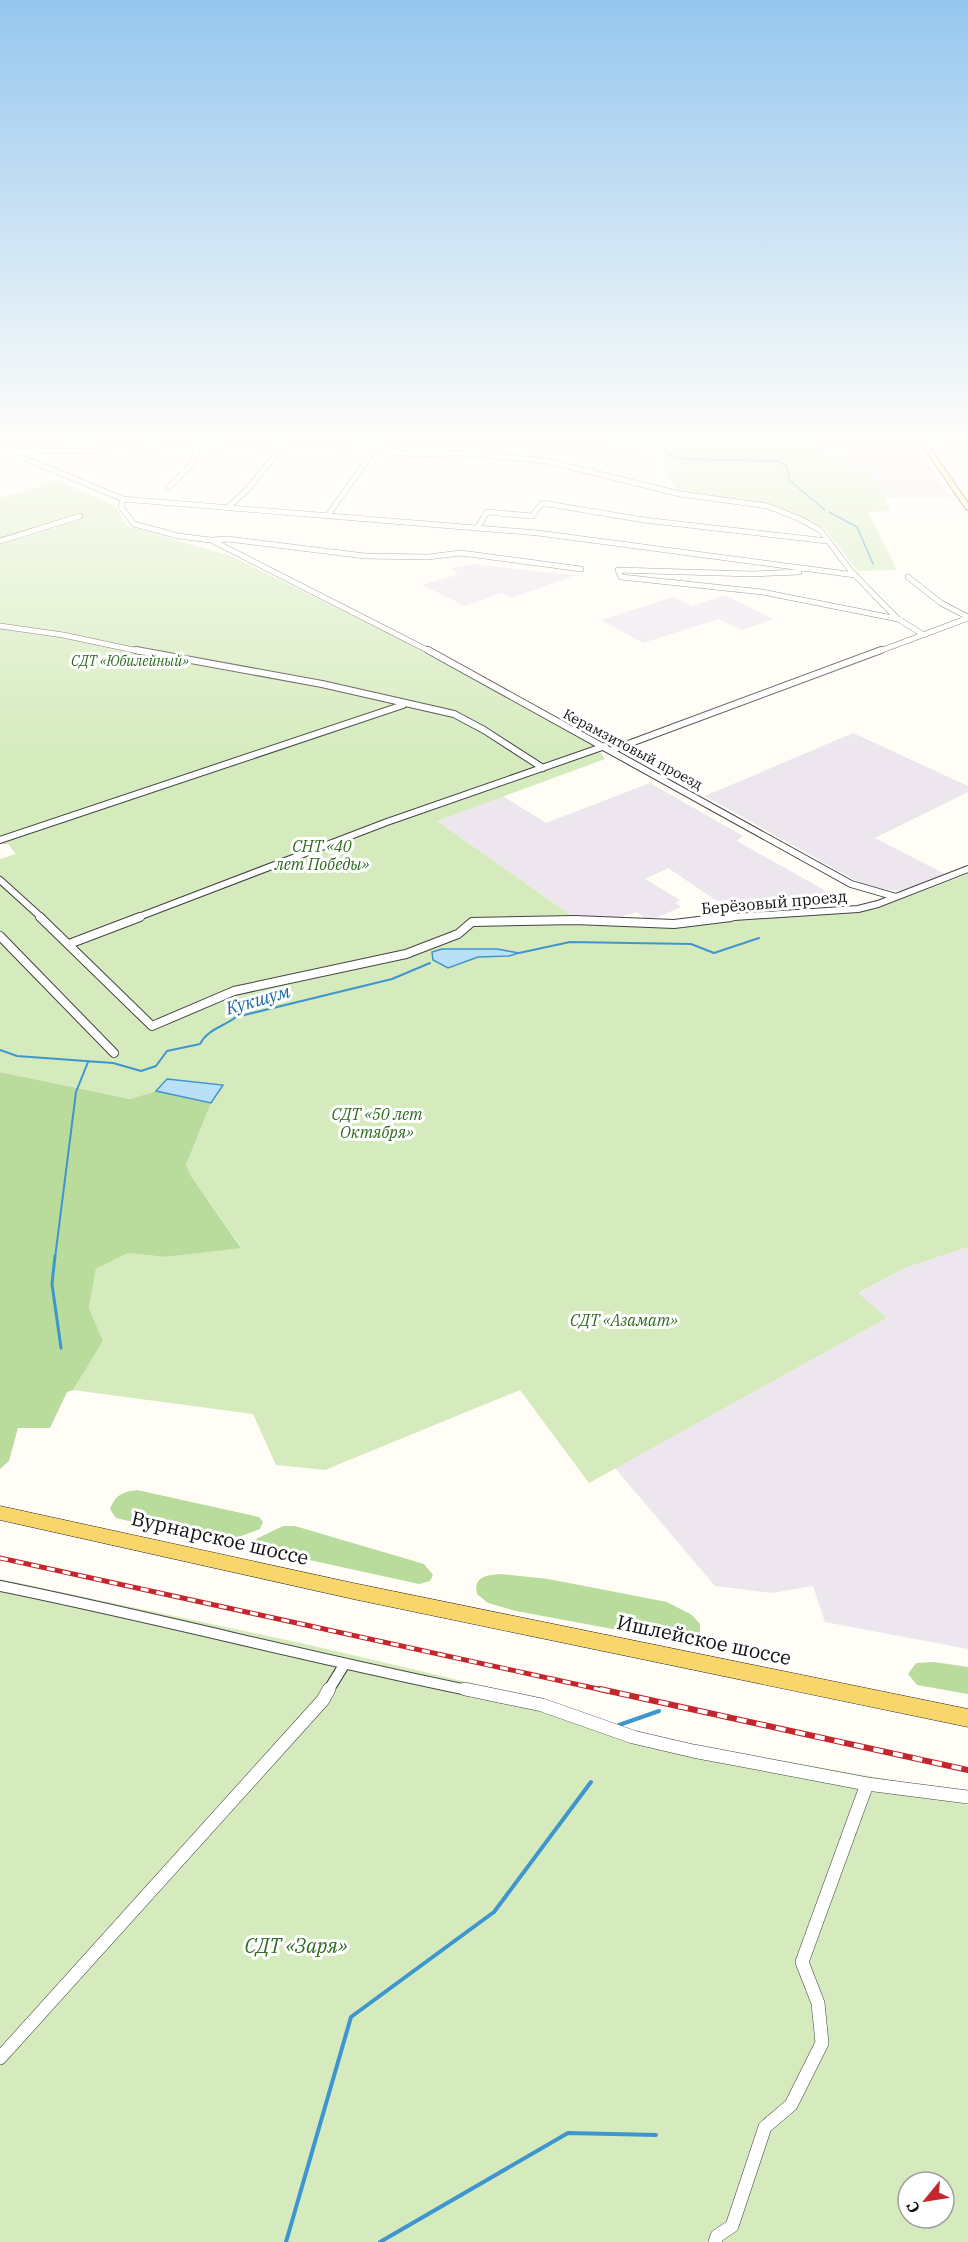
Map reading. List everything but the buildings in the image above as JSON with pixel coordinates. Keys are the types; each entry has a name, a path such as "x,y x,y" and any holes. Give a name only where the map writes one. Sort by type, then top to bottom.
{"main road":[{"name":"Вурнарское шоссе","path":"0,1513 431,1607"},
{"name":"Ишлейское шоссе","path":"431,1607 968,1719"}],"street":[{"name":"Керамзитовый проезд","path":"224,547 339,605 362,614 609,748 852,884 896,897"},
{"path":"289,547 365,556 428,557 461,553 581,569"},
{"path":"631,547 855,575"},
{"path":"832,547 855,575 898,619 924,635"},
{"path":"820,571 752,574 618,570 621,577 762,592 898,619"},
{"path":"908,577 941,603 968,618"},
{"path":"0,880 69,944 310,851 543,768 609,748 968,618"},
{"path":"0,626 36,628 165,656 330,686 375,698 385,698 403,705 456,714 543,768"},
{"path":"0,840 403,705"},
{"name":"Берёзовый проезд","path":"69,944 152,1026 234,991 406,954 458,934 472,922 575,920 674,924 752,914 858,909 968,869"},
{"path":"0,936 114,1053"},
{"path":"0,1586 119,1610 344,1665 543,1705 633,1737 693,1751 867,1784 968,1797"},
{"path":"0,2058 323,1700 344,1665"},
{"path":"715,2242 717,2236 732,2226 765,2127 791,2104 822,2043 818,2003 802,1962 867,1784"}],"shaded area":[{"path":"472,564 576,575 512,598 502,593 465,606 422,585 459,574 449,569"},
{"path":"725,595 773,619 742,630 718,619 643,643 601,620 673,597 692,606"},
{"path":"853,733 968,786 968,792 875,838 945,874 902,891 869,888 705,796"},
{"path":"650,783 743,836 737,841 833,895 717,901 668,868 645,879 680,900 675,903 681,907 649,921 637,912 614,919 575,918 437,821 503,796 546,823"},
{"path":"968,1247 968,1649 825,1622 813,1586 772,1593 715,1586 615,1468 887,1318 857,1294 905,1268"}],"green space":[{"path":"0,547 199,547 231,556 407,643 596,746 605,759 437,821 575,918 677,926 719,923 761,915 821,915 876,909 968,874 968,1247 905,1268 858,1293 887,1318 589,1483 520,1390 325,1470 276,1465 253,1414 73,1390 103,1341 89,1308 96,1269 128,1253 165,1257 241,1247 191,1176 186,1165 211,1103 222,1085 167,1079 156,1091 132,1099 0,1072 0,859 16,854 8,844 0,844","holes":["442,949 497,949 518,953 509,956 478,957 448,968 433,960 432,952"]},
{"path":"839,547 885,547 897,570 858,571"},
{"path":"0,1072 131,1099 156,1091 211,1103 186,1165 191,1176 241,1248 165,1257 128,1253 96,1269 89,1308 103,1341 73,1390 67,1392 50,1428 18,1428 9,1461 0,1469"},
{"path":"137,1490 259,1517 263,1522 260,1529 222,1543 116,1518 110,1509 117,1497"},
{"path":"283,1526 295,1526 424,1564 433,1575 430,1581 419,1584 259,1549 254,1540"},
{"path":"501,1574 548,1579 667,1602 692,1615 700,1624 700,1633 692,1638 661,1638 516,1611 488,1603 477,1594 477,1584 486,1576"},
{"name":"СДТ «Заря»","path":"0,1579 310,1645 556,1703 634,1734 935,1788 935,1796 968,1805 968,2242 0,2242"},
{"path":"934,1662 968,1667 968,1694 917,1685 908,1674 916,1663"}],"water":[{"path":"442,949 497,949 519,953 509,956 478,957 448,968 433,960 432,952"},
{"path":"167,1079 223,1085 211,1103 156,1091"}],"waterway":[{"path":"865,547 873,564"},
{"path":"519,953 570,942 691,944 714,953 759,938"},
{"name":"Кукшум","path":"0,1050 17,1056 113,1063 141,1071 156,1066 167,1051 200,1044 211,1032 236,1017 392,979 430,963"},
{"path":"55,1258 76,1092 88,1062"},
{"path":"55,1256 52,1284 61,1348"},
{"path":"619,1725 659,1711"},
{"path":"286,2242 351,2017 494,1912 591,1782"},
{"path":"380,2242 568,2133 656,2135"}],"railway":[{"path":"0,1558 607,1691"},
{"path":"600,1689 968,1770"}],"park label":[{"name":"СДТ «Юбилейный»","path":"130,661"},
{"name":"СНТ «40 лет Победы»","path":"322,855"},
{"name":"СДТ «50 лет Октября»","path":"377,1123"},
{"name":"СДТ «Азамат»","path":"624,1320"}]}
